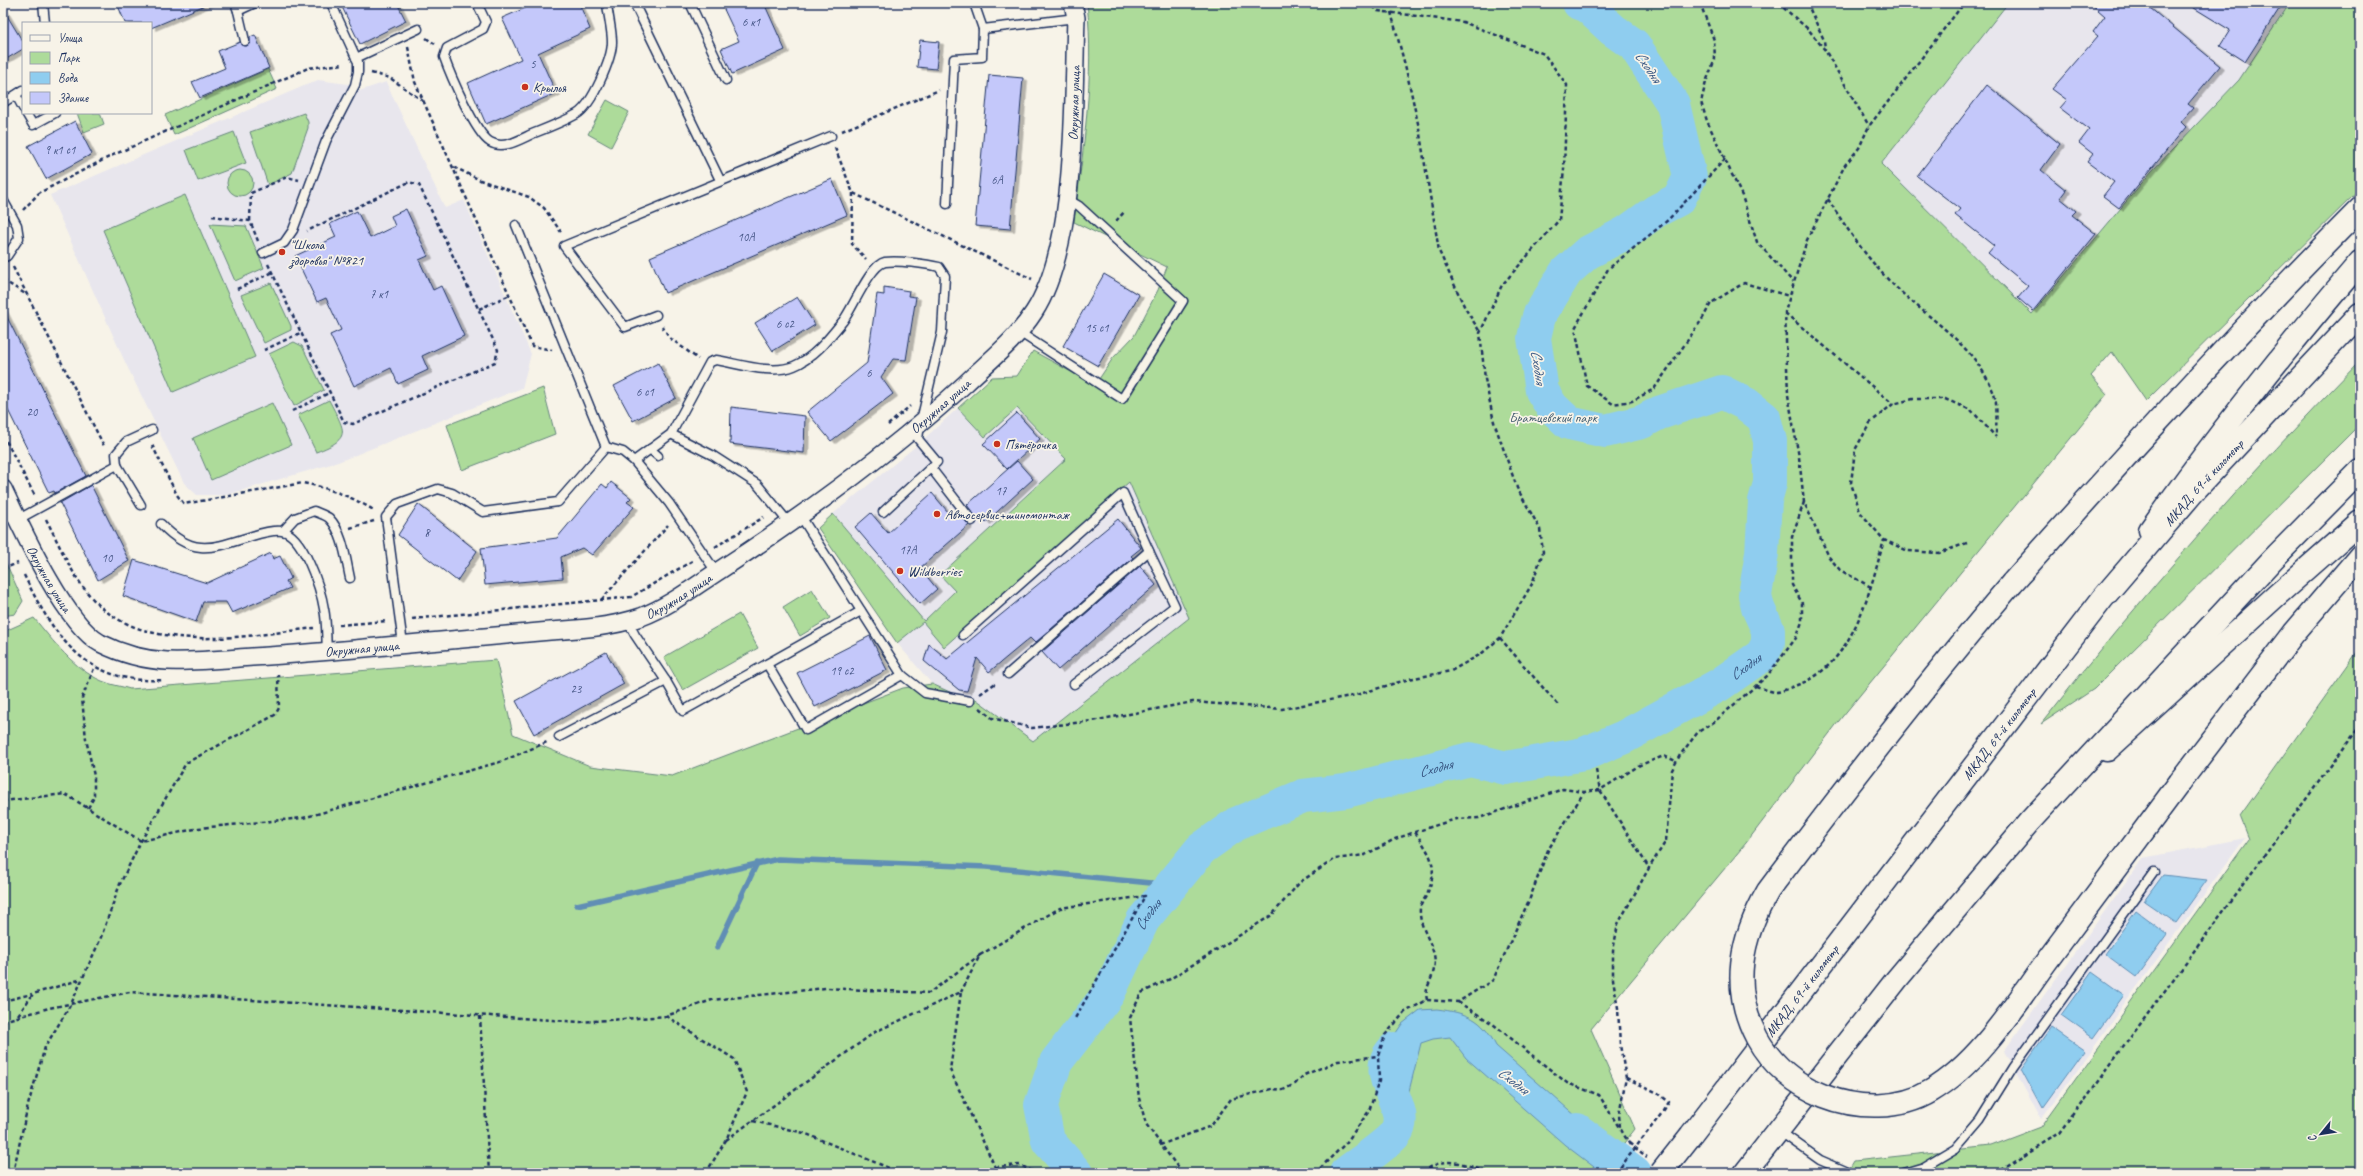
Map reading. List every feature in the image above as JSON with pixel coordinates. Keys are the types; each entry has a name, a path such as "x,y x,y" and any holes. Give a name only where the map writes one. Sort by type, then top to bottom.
{"main road":[{"path":"2360,209 2295,275 2121,460 2012,583 1933,676 1859,769 1768,891 1758,909 1744,945 1740,983 1749,1021 1768,1056 1798,1082 1815,1092 1852,1104 1878,1105 1911,1100 1929,1092 1947,1081 1975,1054 2014,1005 2180,782 2294,633 2360,556"},
{"path":"2103,598 2197,463 2306,325 2360,262"},
{"name":"МКАД, 69-й километр","path":"1661,1173 2103,598 2197,488 2360,314"},
{"path":"1744,1173 1897,979 2030,822 2273,559 2360,471"},
{"path":"2030,822 2277,595 2360,522"}],"street":[{"name":"Окружная улица","path":"3,489 17,520 64,604 78,625 99,642 139,657 166,661 327,652 598,627 640,617 672,602 794,519 920,425 1018,332 1035,310 1052,270 1060,246 1072,137 1074,10"}],"lane":[{"path":"43,3 45,22"},
{"path":"245,41 236,7 255,3"},
{"path":"263,253 284,243 293,230 326,141 355,84 358,62 331,3"},
{"path":"477,3 486,22 483,29 447,48 444,57 466,107 482,134 488,142 499,146 511,143 577,114 587,106 603,73 613,43 607,3"},
{"path":"634,3 720,180"},
{"path":"690,3 726,80"},
{"path":"947,204 954,59 982,58 983,28 974,3"},
{"path":"983,28 1074,10"},
{"path":"358,62 418,29"},
{"path":"3,103 19,92 22,104"},
{"path":"27,114 33,125 52,114"},
{"path":"656,315 625,327 564,246 720,180 830,136"},
{"path":"1018,332 1122,399 1183,301 1079,206 1066,198"},
{"path":"3,200 17,225 19,238 5,257"},
{"path":"516,225 566,352 606,447"},
{"path":"634,461 671,434 710,362 716,360 773,369 794,366 811,357 844,320 875,268 884,262 930,264 939,267 945,276 942,332 927,392 918,439 937,462 883,512"},
{"path":"141,506 117,465 116,454 126,442 149,431"},
{"path":"671,434 712,455 757,484 779,508 794,519 861,611 902,675 925,693 970,701"},
{"path":"606,447 623,452 634,461 677,515 716,572"},
{"path":"404,644 386,517 397,504 438,489 452,493 483,512 558,502 606,447"},
{"path":"650,449 658,456"},
{"path":"17,520 117,465"},
{"path":"931,468 972,520"},
{"path":"963,635 1123,494 1175,606 1074,684"},
{"path":"283,531 295,518 314,511 328,518 337,532 345,555 350,578"},
{"path":"161,524 178,539 191,547 227,545 266,532 283,531 290,534 296,539 317,582 324,609 327,652"},
{"path":"1008,674 1149,551"},
{"path":"627,620 635,636 666,681 683,711 861,611"},
{"path":"767,664 806,730 902,675"},
{"path":"559,737 666,681"},
{"path":"1904,1173 1924,1167 1956,1148 1980,1120 2013,1067 2154,872"},
{"path":"1778,1130 1820,1160 1850,1173"}],"path":[{"path":"1370,3 1378,11 1464,22 1544,54 1566,85 1564,169 1559,220 1502,285 1480,333"},
{"path":"1700,3 1714,40 1715,59 1706,82 1701,102 1742,196 1757,242 1793,282"},
{"path":"1778,3 1808,29 1825,50 1869,126"},
{"path":"1807,3 1824,40 1825,50"},
{"path":"1871,587 1840,570 1829,557 1804,502 1799,457 1788,395 1785,312 1807,240 1845,165 1859,148 1869,126 1964,3"},
{"path":"1008,674 970,701 992,718 1032,728 1092,721 1192,702 1282,709 1356,695 1409,679 1451,671 1481,654 1500,638 1532,584 1544,552 1540,529 1517,488 1494,422 1485,380 1480,333 1465,308 1439,251 1416,113 1391,12"},
{"path":"405,35 415,82 454,167 532,346 566,352"},
{"path":"425,37 436,45"},
{"path":"13,218 39,193 111,156 308,68 358,62 364,71 390,78 424,102"},
{"path":"875,268 852,244 853,193 830,136 952,84"},
{"path":"1725,159 1668,220 1608,269 1575,328 1587,386 1613,404 1632,401 1654,389 1702,318 1711,302 1744,283 1789,296"},
{"path":"454,167 480,180 529,197 544,208 569,244"},
{"path":"263,253 250,221 251,193 287,177 310,184"},
{"path":"237,289 271,273 344,422 353,424 495,362 498,350 420,185 409,182 284,243"},
{"path":"853,193 1034,280"},
{"path":"1828,199 1846,228 1900,291 1951,334 1981,367 1994,395 1996,437 1971,410 1945,399 1913,399 1893,404 1870,424 1855,450 1851,483 1860,512 1884,540 1908,551 1939,553 1967,543"},
{"path":"212,216 250,221"},
{"path":"5,257 28,295 105,449 117,465"},
{"path":"3,280 28,295"},
{"path":"479,309 510,294"},
{"path":"1785,312 1893,404"},
{"path":"264,350 300,333"},
{"path":"670,338 697,357"},
{"path":"887,425 927,392"},
{"path":"292,411 329,393"},
{"path":"149,431 177,495 184,504 303,483 322,487 359,501 386,517"},
{"path":"3,434 70,568 92,598 110,614 130,625 156,634 190,638 233,637 631,597 643,592 779,508"},
{"path":"1315,1173 1346,1144 1369,1111 1379,1081 1378,1056 1385,1035 1405,1012 1427,1000 1458,1002 1493,1024 1567,1083 1598,1095 1630,1145 1620,1128 1619,1114 1626,1078 1620,1045 1618,1008 1613,979 1613,951 1618,924 1648,868 1666,840 1668,796 1672,770 1676,761 1698,732 1714,722 1767,676 1796,638 1802,622 1802,603 1792,585 1792,537 1804,502"},
{"path":"600,600 677,515"},
{"path":"337,532 386,517"},
{"path":"1756,686 1777,692 1807,682 1837,657 1854,632 1871,587 1884,540"},
{"path":"3,568 18,563"},
{"path":"1500,638 1558,705"},
{"path":"88,808 94,797 94,776 86,739 82,698 95,666"},
{"path":"13,1173 28,1105 45,1047 71,1004 100,940 120,884 141,841 186,763 275,715 279,708 278,673"},
{"path":"1994,1173 2060,1133 2360,726"},
{"path":"3,801 65,794 141,841 199,828 303,818 503,761 559,737"},
{"path":"1182,1173 1146,1124 1134,1059 1130,1018 1140,993 1170,979 1272,915 1300,882 1335,859 1365,855 1395,839 1415,832 1456,819 1479,818 1563,789 1584,792 1600,790 1640,764 1664,756 1676,761"},
{"path":"1596,770 1600,790 1648,868"},
{"path":"1458,1002 1493,980 1530,898 1548,850 1584,792"},
{"path":"1415,832 1430,853 1434,868 1431,885 1420,903 1420,914 1435,956 1434,969 1425,993 1427,1000"},
{"path":"3,1021 17,1016 130,992 581,1022 666,1016 712,1000 826,988 929,993 980,956 1060,908 1145,896 1074,1020"},
{"path":"980,956 961,992 950,1070 995,1167"},
{"path":"3,1001 33,994 82,979"},
{"path":"726,1140 874,1032 961,992"},
{"path":"17,1016 33,994"},
{"path":"480,1016 489,1173"},
{"path":"666,1016 734,1059 747,1092 726,1140 706,1173"},
{"path":"1160,1145 1211,1126 1231,1099 1272,1089 1283,1090 1295,1084 1304,1075 1338,1060 1378,1056"},
{"path":"1616,1173 1669,1102 1658,1093 1626,1078"},
{"path":"753,1121 804,1133 901,1173"},
{"path":"1423,1173 1432,1165 1452,1161 1489,1173"},
{"path":"989,1173 995,1167 1020,1165 1036,1173"}],"shaded area":[{"path":"2008,3 2290,3 2239,80 2152,171 2032,314 1881,164"},
{"name":"\"Школа здоровья\" №821","path":"318,80 355,85 353,93 386,82 445,208 464,200 531,354 522,388 338,462 226,495 197,495 184,483 125,362 50,195"},
{"path":"958,408 985,437 1017,408 1066,459 941,575 955,590 924,622 944,646 1129,481 1189,618 1033,741 973,697 963,698 932,684 897,643 923,621 833,514 916,446"},
{"path":"2245,838 2041,1119 2004,1051 2143,858"}],"green space":[{"name":"Братцевский парк","path":"1087,3 2008,3 1881,164 2032,314 2152,171 2239,80 2290,3 2360,3 2360,189 2146,401 2112,352 2091,376 2107,394 1842,717 1746,843 1591,1029 1635,1129 1617,1152 1608,1173 3,1173 3,632 34,618 65,654 82,669 92,676 109,684 130,689 496,660 513,734 590,766 672,776 903,688 932,684 963,698 973,697 1033,741 1189,618 1129,482 944,647 923,622 897,643 818,528 833,514 924,621 955,591 940,575 1066,459 1017,408 985,437 958,408 992,377 1017,376 1033,351 1095,385 1113,358 1134,336 1158,290 1167,267 1074,222 1089,85 1090,58"},
{"path":"268,69 277,89 174,135 165,115"},
{"path":"607,100 629,112 611,147 588,134"},
{"path":"304,113 308,122 308,128 292,173 268,185 250,132"},
{"path":"77,114 100,114 104,124 84,132"},
{"path":"234,132 246,163 198,181 186,150"},
{"path":"240,170 249,174 253,183 249,192 240,196 231,192 227,183 231,174"},
{"path":"185,195 255,357 173,392 103,230"},
{"path":"210,224 246,226 264,268 235,281"},
{"path":"271,283 291,326 291,330 264,343 241,295"},
{"path":"294,342 302,346 324,390 294,406 269,354"},
{"path":"2360,361 2360,424 2094,689 2041,724 2117,630 2196,538 2277,448"},
{"path":"543,388 555,434 462,470 447,425"},
{"path":"329,400 339,419 342,432 341,437 328,447 316,452 298,415"},
{"path":"272,403 291,445 211,480 193,438"},
{"path":"3,556 23,601 15,614 3,616"},
{"path":"812,589 830,618 800,636 783,607"},
{"path":"739,614 758,648 683,690 664,657"},
{"path":"2360,648 2360,1173 1847,1173 1854,1161 1991,1146 2041,1127 2249,839 2240,816"}],"water":[{"path":"2163,875 2207,880 2176,923 2144,901"},
{"path":"2136,911 2167,934 2136,977 2105,954"},
{"path":"2092,972 2124,995 2093,1038 2061,1015"},
{"path":"1437,1009 1465,1015 1479,1023 1491,1037 1496,1046 1617,1152 1608,1173 1602,1173 1565,1145 1466,1058 1450,1037 1433,1039 1421,1043 1408,1095 1380,1089 1381,1066 1387,1046 1402,1024 1420,1010"},
{"path":"2051,1027 2084,1050 2042,1108 2021,1069"}],"building":[{"path":"117,3 210,3 152,28 152,22 125,22"},
{"path":"350,3 397,3 406,21 360,44 342,7"},
{"path":"537,3 579,3 590,29 538,53 556,93 486,124 468,83 521,59 502,18"},
{"path":"721,3 764,3 785,50 732,74 721,49 739,41"},
{"path":"2090,3 2144,3 2220,66 2188,104 2193,108 2181,122 2186,127 2119,208 2103,196 2114,182 2087,162 2093,154 2079,143 2089,130 2060,108 2067,100 2052,89 2098,36 2093,32 2105,16"},
{"path":"2186,3 2283,3 2245,62 2220,46 2230,30"},
{"path":"3,9 22,40 22,50 3,61"},
{"path":"255,35 269,68 200,98 192,82 225,68 218,51 240,42 241,45 247,46 250,43 250,37"},
{"path":"920,40 939,42 936,69 917,67"},
{"path":"989,75 1023,78 1010,229 975,226"},
{"path":"1987,85 2060,144 2041,170 2066,190 2060,198 2076,211 2072,215 2096,234 2033,311 2018,298 2028,286 1988,253 1994,246 1955,215 1960,209 1917,176"},
{"path":"75,121 92,154 46,179 28,146"},
{"path":"832,179 847,215 665,293 650,257"},
{"path":"406,209 428,256 419,260 433,290 441,286 464,336 422,356 428,370 398,384 391,368 354,386 330,335 341,330 326,298 317,302 295,256 336,237 330,224 357,211 370,238 395,226 391,216"},
{"path":"1104,274 1139,295 1098,366 1063,346"},
{"path":"884,287 909,291 908,296 916,297 906,360 893,359 881,377 893,394 831,441 807,412 867,363 877,294 884,295"},
{"path":"797,297 815,325 773,351 755,323"},
{"path":"3,309 86,476 55,493 54,491 49,493 3,400"},
{"path":"658,363 676,398 633,421 614,386"},
{"path":"731,407 805,416 804,453 730,444"},
{"path":"1017,413 1040,439 1007,469 983,444"},
{"path":"1017,461 1033,479 986,522 980,515 977,518 967,505"},
{"path":"611,482 631,498 627,502 634,507 592,555 582,548 561,557 563,578 485,585 481,548 557,538 602,484 607,488"},
{"path":"91,485 129,561 98,580 60,503"},
{"path":"932,493 953,518 959,513 969,525 920,568 937,589 920,604 855,527 871,513 888,533"},
{"path":"418,504 477,551 457,581 398,535"},
{"path":"1118,519 1141,548 1131,556 1133,558 1035,643 1030,638 989,672 977,658 967,691 959,690 924,661 929,644 947,659"},
{"path":"271,553 273,559 280,556 291,578 286,581 290,588 232,613 226,602 203,602 196,622 123,596 134,560 207,583"},
{"path":"1140,566 1156,585 1058,670 1042,652"},
{"path":"870,636 887,670 815,707 797,673"},
{"path":"606,652 624,684 534,734 516,701"}],"waterway":[{"name":"Сходня","path":"1076,1173 1048,1141 1041,1105 1056,1062 1108,994 1143,920 1201,849 1236,824 1303,796 1346,791 1470,759 1506,768 1584,754 1624,737 1719,685 1762,655 1768,643 1768,630 1758,608 1755,595 1762,553 1765,501 1770,483 1770,441 1764,418 1746,404 1722,392 1659,413 1642,422 1605,431 1569,423 1552,407 1542,391 1534,338 1539,316 1566,272 1587,253 1627,232 1656,211 1679,199 1690,177 1673,104 1634,45 1613,30 1587,6 1579,3"},
{"path":"577,905 778,859 987,867 1171,885"},
{"path":"717,948 757,863"},
{"name":"Сходня","path":"1346,1173 1391,1138 1395,1134 1399,1124 1399,1114 1387,1081 1385,1070 1387,1059 1394,1049"},
{"name":"Сходня","path":"1577,1130 1635,1173"}],"place":[{"name":"Крылья","path":"525,87"},
{"name":"\"Школа здоровья\" №821","path":"282,252"},
{"name":"Пятёрочка","path":"997,444"},
{"name":"Автосервис+шиномонтаж","path":"937,514"},
{"name":"Wildberries","path":"900,571"}]}
